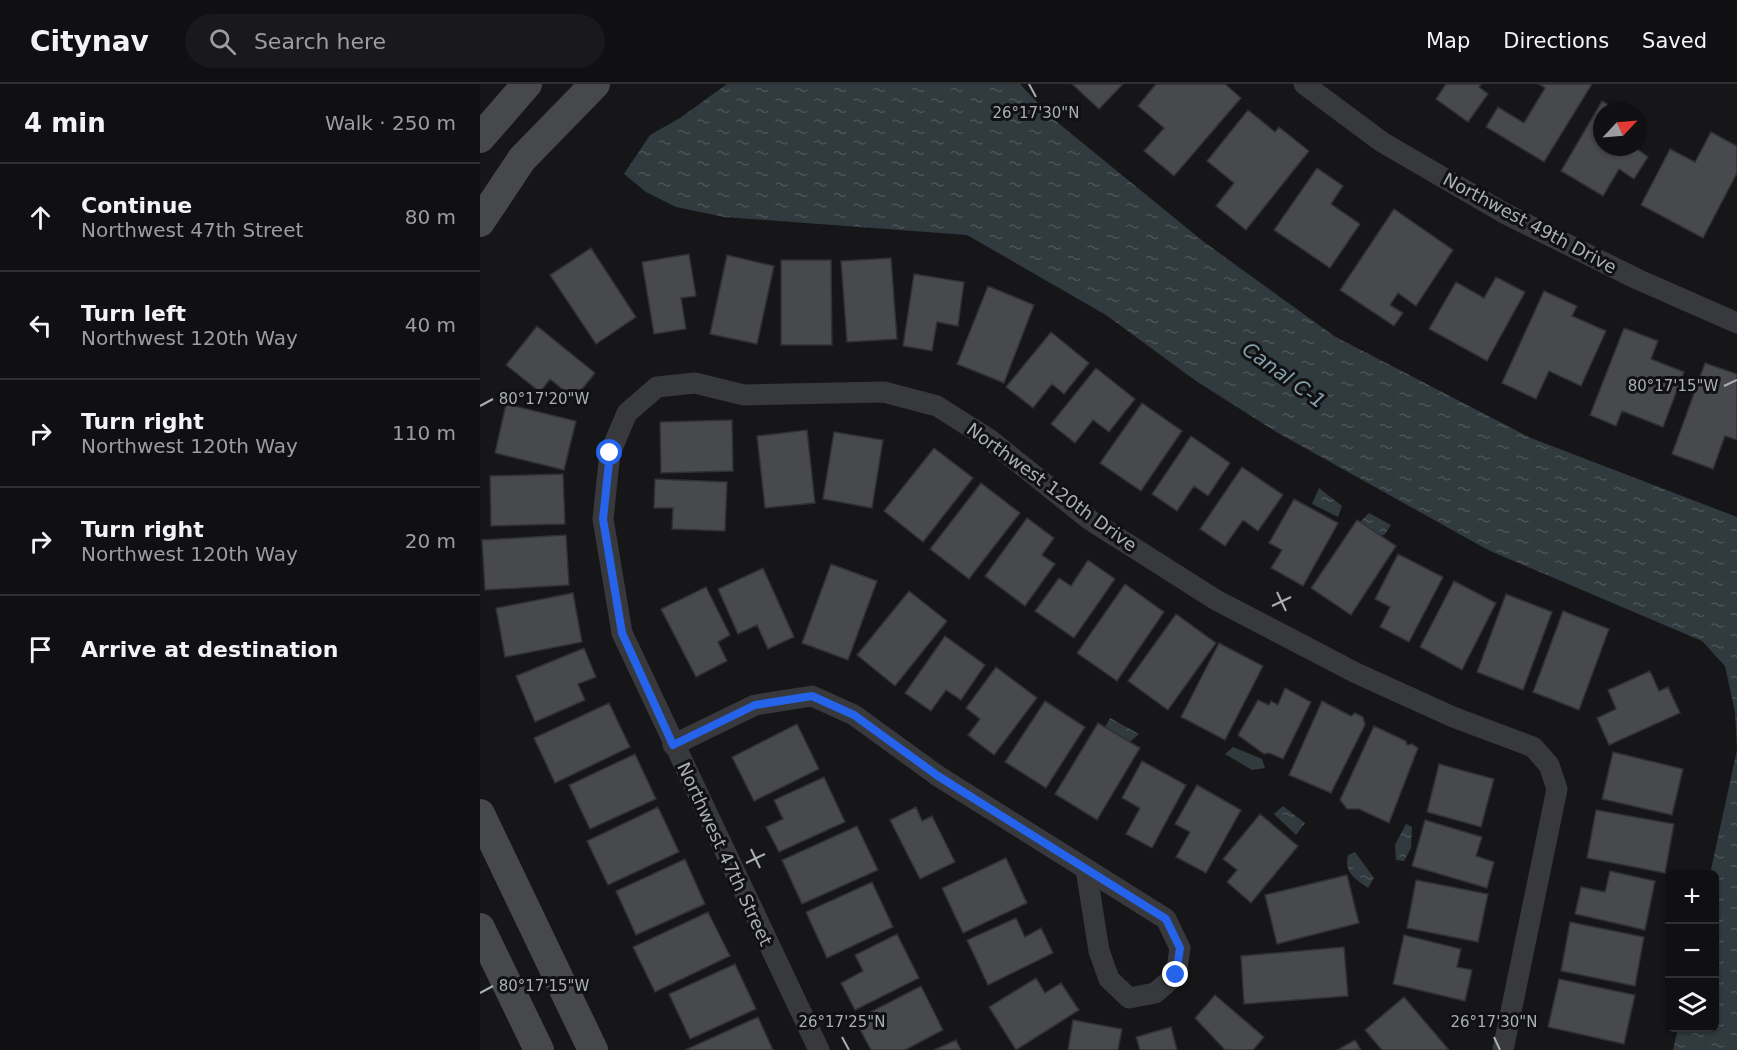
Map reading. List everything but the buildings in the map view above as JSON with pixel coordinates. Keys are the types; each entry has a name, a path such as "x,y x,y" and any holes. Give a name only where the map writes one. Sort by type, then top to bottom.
{"street":[{"path":"480,138 527,84"},
{"path":"480,222 522,159 595,84"},
{"name":"Northwest 49th Drive","path":"1304,84 1382,142 1503,213 1637,279 1737,323"},
{"name":"Northwest 120th Drive","path":"627,412 657,387 695,382 744,395 884,392 937,406 989,439 1090,520 1216,600 1356,674 1453,717 1533,747 1549,765 1557,789 1503,1050"},
{"name":"Northwest 47th Street","path":"627,412 610,453 603,519 622,633 819,1050"},
{"path":"673,745 755,705 812,696 854,715 938,776 1166,919 1180,948 1176,975 1155,993 1129,998 1109,979 1099,951 1086,869"},
{"path":"480,814 593,1050"},
{"path":"480,928 539,1050"}],"water":[{"name":"Canal C-1","path":"727,84 1020,84 1052,118 1204,242 1334,336 1531,438 1737,517 1737,750 1735,712 1725,666 1702,641 1488,550 1278,433 1196,381 1106,315 967,235 724,217 676,207 646,192 624,174 650,135 680,118"},
{"path":"1319,488 1342,506 1338,517 1312,504"},
{"path":"1369,513 1391,525 1385,534 1375,539 1356,526"},
{"path":"1110,718 1139,734 1130,742 1104,729"},
{"path":"1233,747 1262,759 1265,768 1252,770 1225,754"},
{"path":"1737,750 1737,1050 1673,1050 1677,1032 1719,1032 1719,870 1711,870"},
{"path":"1283,806 1305,823 1296,835 1274,814"},
{"path":"1406,824 1412,827 1411,848 1404,861 1396,860 1395,845"},
{"path":"1355,852 1374,878 1368,888 1354,878 1347,866 1348,855"}],"route":[{"path":"610,453 603,519 622,633 673,745 755,705 812,696 854,715 938,776 1053,850 1138,899 1166,919 1180,948 1176,975"}]}
